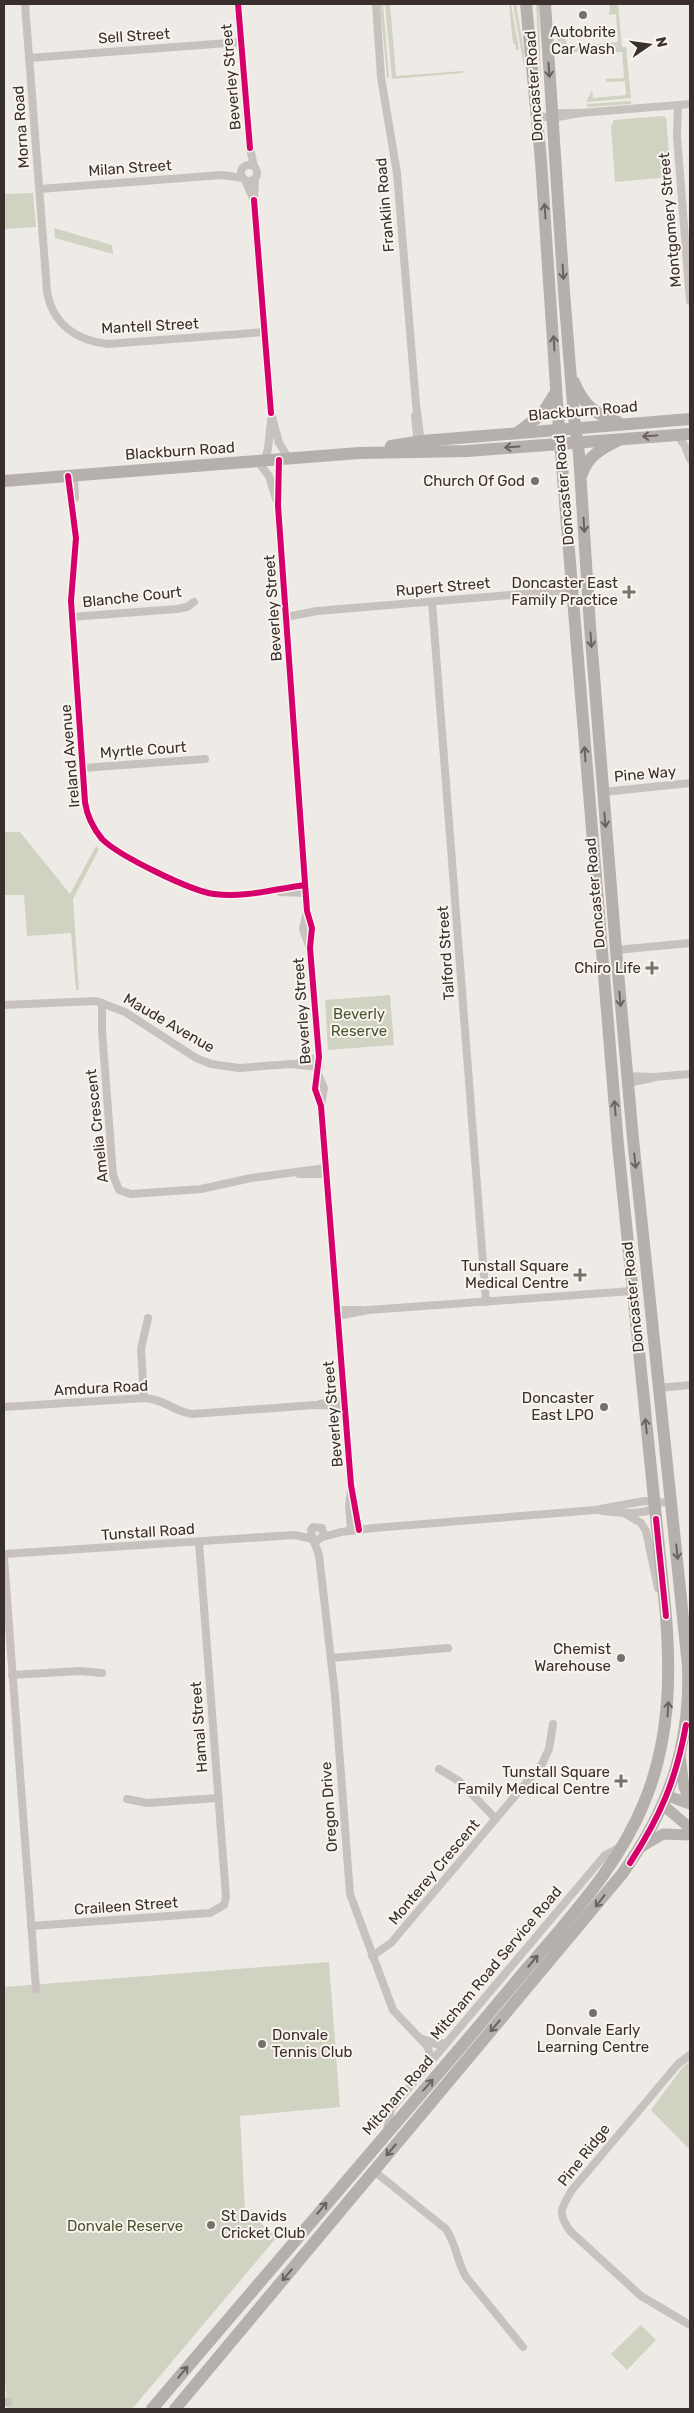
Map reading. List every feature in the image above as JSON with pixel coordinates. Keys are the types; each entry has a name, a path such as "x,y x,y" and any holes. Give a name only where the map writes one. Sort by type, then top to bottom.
{"main road":[{"name":"Doncaster Road","path":"526,4 537,116 556,392 612,1081 666,1616 669,1680 664,1734 649,1790"},
{"name":"Doncaster Road","path":"545,4 570,373 581,476 616,950 658,1388 688,1637 689,1681 686,1724 680,1755 665,1800"},
{"path":"570,373 578,392 587,406 597,414 624,423"},
{"path":"517,433 542,414 556,392"},
{"name":"Blackburn Road","path":"4,481 284,460 359,453 517,433 690,419"},
{"name":"Blackburn Road","path":"419,444 467,451 690,434"},
{"path":"581,476 584,467 594,454 624,438"},
{"path":"612,1081 628,1080"},
{"path":"664,1734 675,1738 686,1724"},
{"path":"665,1800 690,1803 684,1787 680,1755"},
{"path":"649,1790 665,1800 689,1825"},
{"name":"Mitcham Road","path":"152,2409 583,1902 623,1846 649,1790"},
{"name":"Mitcham Road","path":"175,2409 592,1912 639,1848 665,1800"},
{"path":"639,1848 650,1839 662,1834 690,1836"},
{"path":"234,2312 246,2325"}],"street":[{"name":"Morna Road","path":"25,4 40,189"},
{"name":"Beverley Street","path":"238,4 250,148 254,166"},
{"name":"Franklin Road","path":"376,4 381,77 397,173 419,444"},
{"name":"Sell Street","path":"29,58 241,42"},
{"path":"537,116 690,104"},
{"name":"Montgomery Street","path":"674,105 690,301"},
{"name":"Beverley Street","path":"243,167 250,148"},
{"path":"254,166 257,174 255,178 250,181 244,179 243,167 254,166"},
{"name":"Milan Street","path":"222,175 243,167"},
{"name":"Milan Street","path":"40,189 222,175 244,179"},
{"name":"Beverley Street","path":"255,178 254,200 271,413 268,449 261,461 269,476 278,506"},
{"name":"Beverley Street","path":"244,179 254,200"},
{"name":"Mantell Street","path":"40,189 48,297 58,318 76,336 92,342 108,344 265,332"},
{"name":"Beverley Street","path":"271,413 284,460 278,506 307,911 303,929 310,948 318,1057 315,1089 321,1106 355,1530"},
{"path":"677,435 685,446 690,459"},
{"name":"Ireland Avenue","path":"71,476 76,544 71,594 72,617 86,807 91,822 103,839 114,848 200,891 221,895 305,889"},
{"name":"Rupert Street","path":"285,613 572,590"},
{"name":"Blanche Court","path":"72,617 177,610 187,607 194,602"},
{"name":"Talford Street","path":"432,602 486,1302"},
{"name":"Myrtle Court","path":"83,768 205,759"},
{"name":"Pine Way","path":"603,792 690,784"},
{"path":"616,950 690,943"},
{"name":"Maude Avenue","path":"4,1005 83,1000 102,1003 125,1012 196,1058 211,1064 239,1068 291,1064 318,1057"},
{"name":"Amelia Crescent","path":"102,1003 102,1030 113,1175 119,1190 131,1194 201,1189 257,1177 326,1171"},
{"name":"Maude Avenue","path":"291,1064 318,1070"},
{"path":"628,1080 690,1074"},
{"path":"337,1313 632,1291"},
{"path":"144,1398 141,1349 148,1318"},
{"path":"658,1388 690,1385"},
{"name":"Amdura Road","path":"4,1407 144,1398 155,1399 183,1412 192,1414 345,1403"},
{"path":"322,1538 355,1530 595,1510 626,1504 672,1504"},
{"path":"595,1510 624,1513 655,1505"},
{"path":"624,1513 641,1523 648,1534 652,1562 666,1616"},
{"path":"312,1538 312,1528 317,1526 341,1532"},
{"name":"Tunstall Road","path":"294,1535 312,1528"},
{"name":"Oregon Drive","path":"319,1555 322,1528"},
{"name":"Tunstall Road","path":"4,1554 294,1535 322,1538"},
{"name":"Oregon Drive","path":"312,1538 319,1555 331,1658 349,1889 372,1956 395,2014 421,2038 430,2052 429,2063"},
{"name":"Hamal Street","path":"199,1542 226,1897 221,1908"},
{"path":"4,1558 36,1989"},
{"path":"331,1658 448,1648"},
{"path":"12,1675 102,1673"},
{"name":"Monterey Crescent","path":"372,1956 391,1943 545,1759 552,1739 553,1724"},
{"path":"439,1769 459,1781 496,1819"},
{"path":"127,1798 148,1803 218,1798"},
{"name":"Mitcham Road Service Road","path":"387,2132 392,2109 429,2063 605,1855 623,1846"},
{"name":"Craileen Street","path":"31,1926 210,1913 221,1908"},
{"path":"421,2038 436,2044 446,2043"},
{"name":"Pine Ridge","path":"690,2056 678,2064 572,2190 562,2205 561,2219 570,2231 641,2296 690,2325"},
{"path":"374,2171 446,2229 451,2236 460,2267 523,2347"}],"green space":[{"path":"380,4 383,4 389,77 387,78"},
{"path":"385,4 390,4 396,76 463,71 463,73 392,79"},
{"path":"509,4 511,4 519,49 516,50 515,44 513,44"},
{"path":"513,4 516,4 524,51 524,68"},
{"path":"536,4 539,4 541,95"},
{"path":"610,4 618,4 622,47 626,47 631,98 586,102 592,90 593,98 626,95 625,81 606,82 606,79 624,78 622,52 605,53 605,48 559,54 557,34 565,34 567,47 618,42 616,14 609,15"},
{"path":"631,101 631,104 587,107 587,104"},
{"path":"664,116 666,118 671,177 615,182 611,127 614,120"},
{"path":"33,193 36,227 4,229 4,194"},
{"path":"54,228 112,245 113,254 55,238"},
{"path":"4,832 20,832 70,894 96,846 99,849 73,899 79,990 76,990 71,933 27,936 24,895 4,895"},
{"name":"Beverly Reserve","path":"390,995 394,1045 328,1050 325,1000"},
{"name":"Donvale Reserve","path":"329,1962 340,2107 240,2116 245,2210 277,2237 132,2409 7,2409 4,2362 4,1987"},
{"path":"690,2061 690,2150 651,2110 682,2068"},
{"path":"641,2325 656,2340 627,2370 611,2354"}],"cycle path":[{"path":"238,4 250,148"},
{"path":"254,200 271,413"},
{"path":"279,460 278,506 307,911 312,928 310,948 319,1057 315,1089 321,1106 351,1485 359,1530"},
{"path":"68,476 76,538 71,601 85,802 93,826 102,839 123,854 173,880 203,891 214,894 237,895 305,885"},
{"path":"656,1519 666,1616"},
{"path":"630,1863 659,1813 666,1797 686,1725"}],"place":[{"name":"Autobrite Car Wash","path":"583,15"},
{"name":"Church Of God","path":"535,481"},
{"name":"Doncaster East Family Practice","path":"629,592"},
{"name":"Chiro Life","path":"652,968"},
{"name":"Tunstall Square Medical Centre","path":"580,1275"},
{"name":"Doncaster East LPO","path":"604,1407"},
{"name":"Chemist Warehouse","path":"621,1658"},
{"name":"Tunstall Square Family Medical Centre","path":"621,1781"},
{"name":"Donvale Early Learning Centre","path":"593,2013"},
{"name":"Donvale Tennis Club","path":"262,2044"},
{"name":"St Davids Cricket Club","path":"211,2225"}]}
